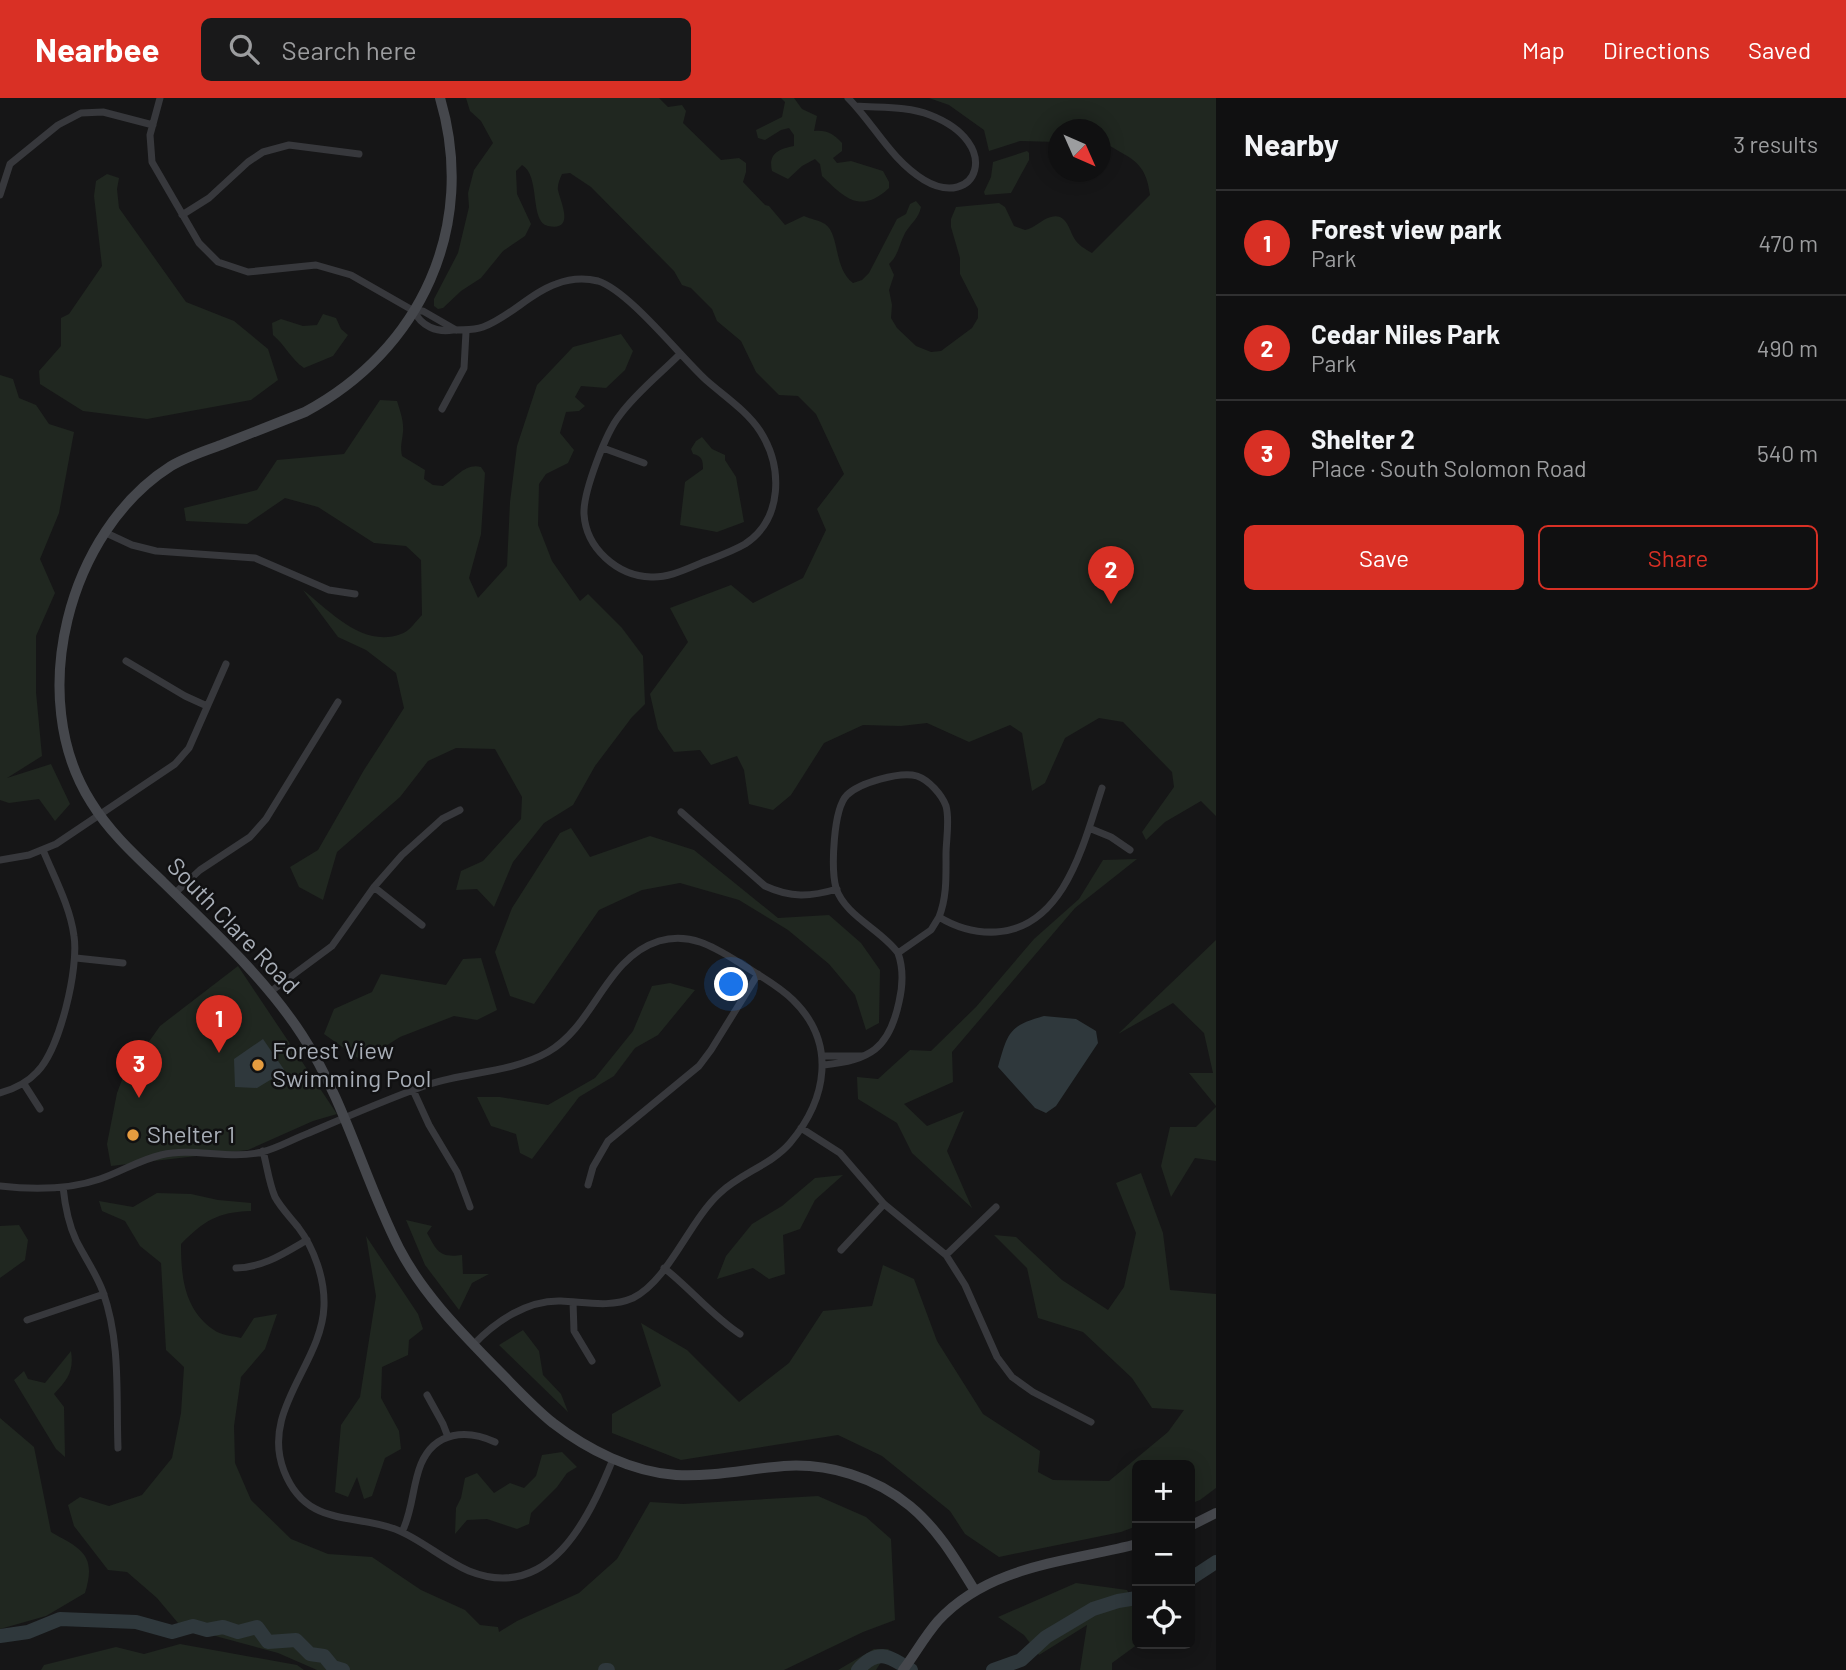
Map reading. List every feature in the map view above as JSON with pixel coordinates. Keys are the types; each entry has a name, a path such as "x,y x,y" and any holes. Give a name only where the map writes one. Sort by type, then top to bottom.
{"street":[{"path":"160,98 150,135 152,162 198,243 218,262 248,272 316,265 351,275 414,311 423,311 456,330 466,332 497,321 554,284 589,279 600,282 622,295 679,355 755,425 765,441 774,469 776,489 772,512 760,530 735,549 676,574 649,578 618,567 600,552 592,540 584,513 589,485 619,416 679,355"},
{"name":"South Clare Road","path":"440,98 450,142 453,194 449,217 434,268 414,311 379,358 344,390 304,412 172,466 135,496 104,532 82,572 66,624 60,667 63,726 75,772 90,802 124,844 270,992 310,1046 344,1118 394,1237 409,1265 440,1309 530,1403 556,1426 612,1459 647,1470 678,1475 720,1475 789,1466 821,1468 853,1475 883,1488 924,1519 945,1544 975,1591"},
{"path":"848,98 879,138 910,170 925,181 953,188 962,186 976,168 977,158 967,138 931,115 913,110 856,106"},
{"path":"0,195 10,164 58,125 81,113 103,111 153,125"},
{"path":"181,215 209,198 248,162 263,152 289,145 359,154"},
{"path":"442,409 464,368 466,332"},
{"path":"603,448 644,463"},
{"path":"104,532 132,545 156,551 255,558 329,590 355,594"},
{"path":"126,661 207,706"},
{"path":"0,860 43,850 69,836 175,764 189,748 226,664"},
{"path":"174,893 200,870 250,836 266,819 338,702"},
{"path":"824,1065 853,1062 875,1050 888,1035 895,1019 903,977 898,953 885,938 857,916 836,889 836,824 839,807 845,796 876,780 917,776 931,786 947,808 945,899 931,930 898,953"},
{"path":"939,917 948,923 981,933 1007,931 1025,925 1054,903 1063,890 1089,828 1101,788"},
{"path":"270,992 332,947 374,887 402,855 429,829 460,810"},
{"path":"681,812 765,886 781,893 799,896 812,896 836,889"},
{"path":"1089,828 1111,837 1130,850"},
{"path":"0,1093 24,1084 46,1061 53,1047 76,958 71,920 43,850"},
{"path":"374,887 422,925"},
{"path":"0,1186 28,1190 63,1188 100,1179 144,1160 170,1153 224,1155 263,1152 433,1083 525,1061 548,1052 564,1039 620,967 637,951 660,941 682,938 699,940 780,988 801,1008 814,1029 824,1065 816,1100 800,1128 780,1154 720,1192 653,1283 633,1297 602,1304 544,1301 513,1313 473,1345"},
{"path":"76,958 123,962"},
{"path":"588,1185 599,1155 608,1141 699,1066 712,1050 758,974"},
{"path":"822,1056 863,1056"},
{"path":"24,1084 40,1109"},
{"path":"414,1090 429,1125 457,1172 470,1208"},
{"path":"800,1128 840,1153 884,1203 946,1255 965,1285 997,1357 1012,1377 1033,1392 1091,1422"},
{"path":"263,1152 276,1198 307,1240 324,1292 319,1332 283,1412 279,1429 279,1456 294,1489 303,1499 325,1514 402,1532 470,1571 497,1577 525,1573 552,1560 571,1539 593,1506 612,1459"},
{"path":"63,1188 65,1212 104,1294 117,1347 118,1448"},
{"path":"841,1250 884,1203"},
{"path":"946,1255 996,1207"},
{"path":"236,1268 255,1267 268,1262 307,1240"},
{"path":"664,1268 690,1289 725,1324 740,1334"},
{"path":"27,1320 104,1294"},
{"path":"573,1302 574,1331 592,1361"},
{"path":"427,1395 448,1437"},
{"path":"402,1532 411,1513 422,1461 438,1443 448,1437 468,1433 478,1434 495,1442"},
{"path":"1195,1524 1216,1513"},
{"path":"903,1670 938,1622 975,1591 1016,1572 1132,1545"}],"shaded area":[{"path":"466,98 659,98 668,107 682,105 686,111 683,123 721,160 739,158 746,163 743,182 785,225 804,216 825,224 830,229 842,269 853,283 862,280 869,273 897,219 906,214 910,204 916,201 921,207 920,211 889,264 894,275 889,290 891,318 897,328 916,346 931,352 941,351 972,328 978,318 978,309 960,274 960,258 951,227 956,207 999,203 1005,207 1014,226 1025,230 1048,218 1060,217 1078,243 1092,253 1150,195 1147,181 1138,165 1111,147 1111,119 1048,119 1048,142 1020,141 989,151 984,130 949,105 929,98 1216,98 1216,816 1201,801 1165,822 1146,840 1142,832 1174,787 1172,772 1123,722 1099,718 1065,738 1045,783 1032,791 1022,733 1010,725 969,742 927,723 901,726 863,725 824,743 791,795 773,810 749,804 744,770 737,756 711,765 700,750 674,752 658,729 650,694 688,642 670,608 731,585 753,603 803,578 826,530 817,509 844,474 816,414 798,396 779,395 756,372 741,341 717,321 712,309 691,288 682,285 674,271 591,187 570,173 562,174 558,186 564,220 557,227 548,226 542,223 539,216 531,179 522,165 516,171 517,194 531,224 525,236 503,251 481,278 461,291 443,308 434,306 434,299 458,253 474,170 493,143 481,121 470,111"},
{"path":"781,98 794,98 802,109 817,116 814,131 830,133 842,143 842,151 833,158 837,163 851,161 883,171 889,188 869,200 853,200 822,176 820,164 815,159 802,166 788,179 772,171 773,156 794,146 794,135 789,128 765,140 758,138 756,130 782,117 785,102"},
{"path":"1027,151 1029,160 1011,193 985,195 993,162"},
{"path":"107,174 119,178 119,208 186,302 234,321 268,349 278,380 251,400 147,419 83,411 40,384 39,371 61,346 61,318 69,314 102,266 94,196 96,181"},
{"path":"323,314 336,318 341,329 348,335 333,356 304,368 273,335 272,323 281,319 303,326 317,325"},
{"path":"621,334 633,351 625,370 606,388 581,386 575,397 585,406 579,411 566,412 560,433 574,450 568,463 546,474 539,484 538,525 552,561 580,601 588,594 622,628 643,656 645,704 595,766 573,805 544,823 513,862 494,907 477,889 456,890 461,871 483,861 521,819 522,797 495,749 456,748 428,761 400,797 337,852 323,900 299,887 290,867 318,850 404,708 396,673 366,650 338,637 303,590 336,617 361,632 387,637 401,634 410,629 422,615 421,560 406,546 374,543 318,507 285,498 247,524 186,521 184,508 257,490 277,460 344,454 380,400 397,401 403,424 402,456 425,470 424,479 433,485 443,486 470,467 481,467 485,473 481,534 469,578 478,598 507,566 510,502 517,446 537,385 573,347"},
{"path":"0,375 13,379 19,398 36,405 49,424 74,432 59,513 40,559 55,593 36,636 36,692 42,756 7,778 51,764 70,804 55,821 39,799 9,803 0,800"},
{"path":"702,437 712,449 725,455 725,460 736,477 744,522 717,532 680,525 685,482 703,469 701,459 693,454 691,449"},
{"path":"571,828 590,857 650,836 694,850 778,918 829,915 861,943 880,970 879,1023 866,1030 855,995 829,964 788,930 739,900 680,883 642,890 599,910 534,1004 510,996 495,952 512,908 560,833"},
{"path":"1137,859 1075,908 952,1052 953,1082 904,1104 927,1126 964,1111 947,1151 972,1208 912,1153 897,1123 858,1099 857,1077 878,1079 910,1050 931,1051 976,1007 1034,939 1079,899 1103,860"},
{"path":"1216,940 1216,1106 1189,1073 1213,1073 1204,1033 1173,1003 1118,1034"},
{"path":"481,958 497,1010 477,1020 454,1016 400,1037 362,1061 324,1034 334,1009 372,992 381,974 446,985 463,959"},
{"path":"238,966 337,1114 313,1121 248,1150 111,1166 107,1144 122,1080 160,1026"},
{"path":"670,983 695,990 658,1035 635,1048 614,1076 579,1097 532,1159 520,1153 516,1134 491,1126 477,1097 500,1097 548,1105 595,1078 633,1031 652,986"},
{"path":"1044,1016 1076,1019 1096,1031 1098,1043 1056,1106 1046,1113 1035,1108 998,1067 1011,1033 1023,1023"},
{"name":"Forest View Swimming Pool","path":"263,1039 285,1071 257,1088 235,1087 234,1059"},
{"path":"1216,1107 1216,1161 1195,1158 1171,1197 1161,1166 1170,1127 1196,1127"},
{"path":"1141,1173 1163,1233 1170,1290 1216,1294 1216,1488 1195,1502 1195,1460 1134,1460 1168,1432 1184,1410 1152,1408 1132,1378 1083,1332 1038,1318 1027,1268 994,1235 1016,1237 1062,1280 1108,1310 1124,1287 1136,1233 1116,1183"},
{"path":"843,1175 815,1200 800,1229 783,1235 785,1274 769,1279 753,1268 717,1279 726,1256 752,1224 782,1206 815,1178"},
{"path":"157,1193 191,1194 251,1203 251,1211 229,1213 212,1219 189,1236 181,1244 182,1268 186,1292 196,1313 217,1332 241,1338 254,1318 277,1314 265,1349 241,1377 234,1426 235,1463 251,1500 291,1539 328,1554 372,1557 421,1590 465,1610 480,1625 498,1627 499,1632 579,1593 617,1559 650,1502 683,1504 818,1496 866,1517 891,1539 895,1620 863,1632 784,1670 317,1670 278,1653 178,1623 157,1598 127,1572 108,1570 74,1526 68,1505 80,1497 109,1506 142,1495 172,1458 181,1413 184,1367 166,1350 161,1263 140,1246 125,1221 102,1211 99,1201 133,1207"},
{"path":"406,1220 432,1226 427,1233 440,1252 462,1255 463,1274 489,1274 472,1283 459,1310 425,1265"},
{"path":"19,1225 28,1240 25,1260 0,1278 0,1226"},
{"path":"366,1236 418,1314 423,1329 409,1340 408,1355 382,1367 381,1398 399,1431 401,1449 385,1458 372,1496 364,1499 357,1477 348,1497 335,1492 341,1425 360,1397 376,1296"},
{"path":"883,1265 914,1279 937,1341 983,1414 1040,1451 1038,1472 1053,1480 1109,1481 1132,1462 1132,1528 999,1557 965,1534 950,1511 882,1456 838,1435 681,1460 612,1433 612,1414 661,1386 641,1323 687,1350 739,1402 789,1363 823,1311 872,1306"},
{"path":"523,1330 539,1351 543,1375 561,1394 568,1412 499,1345"},
{"path":"71,1351 72,1364 69,1374 54,1394 64,1407 65,1457 56,1449 14,1380 24,1371 28,1379 45,1383"},
{"path":"0,1418 34,1447 51,1532 78,1548 84,1554 89,1569 85,1593 46,1616 0,1629"},
{"path":"562,1452 577,1467 567,1473 531,1513 529,1524 517,1529 487,1519 467,1520 455,1534 456,1508 465,1478 477,1473 494,1493 510,1483 524,1488 536,1476 542,1455"},
{"path":"1076,1583 1127,1590 1132,1599 1132,1648 1112,1663 1112,1670 1080,1670 1087,1625 1039,1655 1024,1635 998,1617"},
{"path":"180,1644 297,1665 304,1670 41,1670 44,1665 116,1647 144,1654"},
{"path":"874,1649 889,1649 876,1670 838,1670"}],"waterway":[{"path":"1195,1576 1216,1562"},
{"path":"993,1670 1021,1660 1046,1637 1093,1609 1132,1599"},
{"path":"0,1636 28,1632 60,1619 136,1622 172,1632 193,1626 207,1630 223,1627 238,1632 257,1627 268,1642 296,1640 310,1654 324,1656 333,1667 343,1670"},
{"path":"858,1670 878,1656 890,1658 911,1670"}],"place":[{"name":"Cedar Niles Park","path":"1111,604"},
{"name":"Forest view park","path":"219,1053"},
{"name":"Forest View Swimming Pool","path":"258,1065"},
{"name":"Shelter 2","path":"139,1098"},
{"name":"Shelter 1","path":"133,1135"}]}
